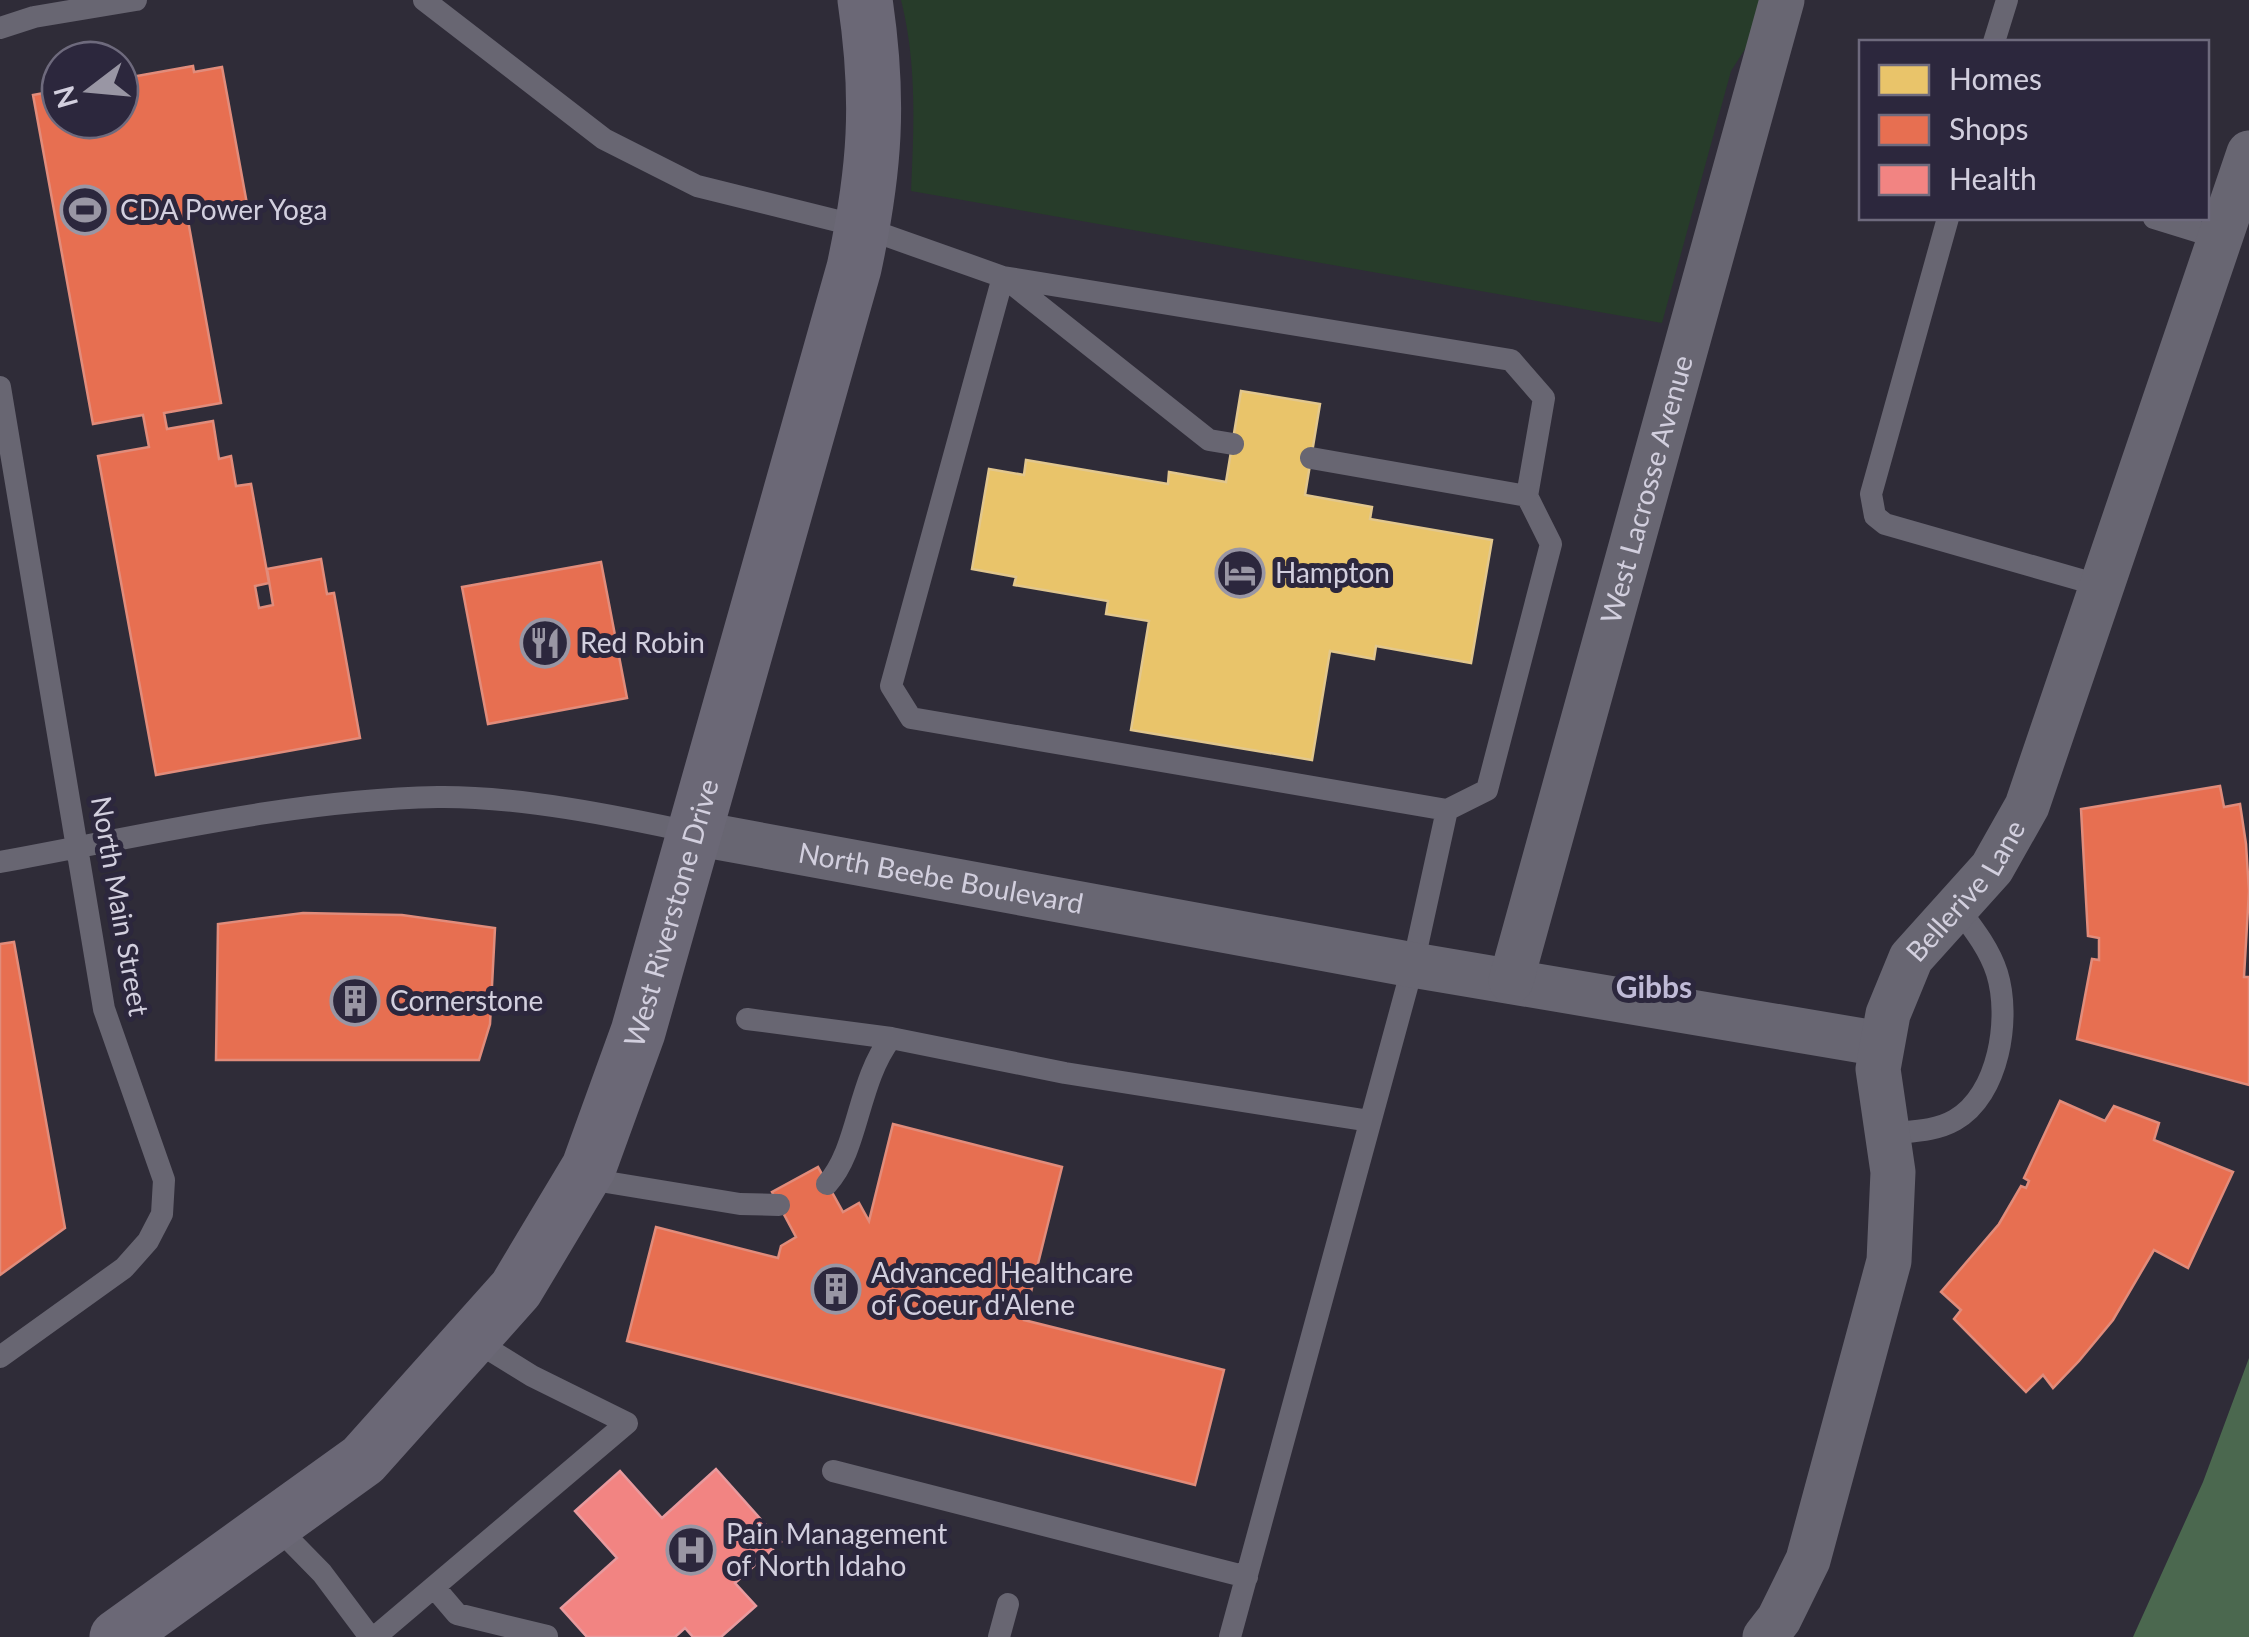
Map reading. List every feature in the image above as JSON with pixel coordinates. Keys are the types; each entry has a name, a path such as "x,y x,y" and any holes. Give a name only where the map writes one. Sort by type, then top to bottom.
{"street":[{"name":"West Riverstone Drive","path":"117,1637 363,1460 516,1289 582,1178 638,1032 862,227 874,168 876,71 865,0"},
{"name":"West Lacrosse Avenue","path":"1511,981 1782,0"},
{"name":"Bellerive Lane","path":"1765,1637 1780,1619 1808,1560 1890,1261 1895,1215 1879,1087 1880,1044 1898,983 1911,958 1992,868 2020,822 2249,152"},
{"name":"North Beebe Boulevard","path":"695,833 1413,965 1880,1044"}],"lane":[{"path":"0,28 136,0"},
{"path":"424,0 604,139 697,186 862,227 1003,277 1511,360 1544,398 1527,496 1551,544 1487,790 1447,810 912,718 891,686 1003,277"},
{"path":"1995,40 2007,0"},
{"path":"1947,220 1871,494 1875,516 1885,524 2102,586"},
{"path":"2160,220 2222,239"},
{"path":"1003,277 1209,440 1232,444"},
{"name":"North Main Street","path":"0,387 104,1009 164,1180 162,1214 148,1241 124,1268 0,1357"},
{"path":"1311,458 1527,496"},
{"name":"North Beebe Boulevard","path":"0,862 254,814 436,797 529,804 695,833"},
{"path":"1230,1637 1413,965 1447,810"},
{"path":"1887,1134 1938,1128 1959,1118 1984,1091 1997,1055 2003,1013 1997,973 1957,907"},
{"path":"747,1020 891,1038 1066,1073 1370,1120"},
{"path":"827,1184 847,1148 874,1059 891,1038"},
{"path":"582,1178 740,1204 779,1205"},
{"path":"274,1524 322,1573 372,1637 626,1422 532,1376 471,1339"},
{"path":"834,1471 1247,1577"},
{"path":"434,1587 457,1614 548,1636"},
{"path":"999,1637 1008,1604"}],"shaded area":[{"path":"901,0 1762,0 1747,46 1731,71 1662,323 911,191 912,71"},
{"path":"2249,1358 2249,1637 2133,1637 2203,1482"}],"building: Homes":[{"name":"Hampton","path":"1241,391 1320,404 1305,495 1372,507 1370,519 1492,540 1471,663 1376,646 1374,659 1330,651 1312,760 1131,730 1149,621 1106,614 1108,601 1014,585 1016,577 972,569 989,469 1024,475 1026,460 1168,484 1169,472 1226,482"}],"building: Shops":[{"path":"193,66 194,72 222,67 247,204 187,215 221,403 164,413 167,429 213,421 219,459 231,456 236,486 251,484 269,583 255,586 259,608 273,605 267,569 321,559 327,594 334,593 360,738 156,775 98,456 149,447 143,415 93,424 41,140 140,140 140,75"},
{"path":"40,94 40,133 33,95"},
{"name":"Red Robin","path":"601,562 627,698 488,724 462,587"},
{"path":"2220,786 2224,807 2240,804 2246,844 2249,891 2244,977 2249,977 2249,1085 2077,1039 2092,959 2099,960 2099,938 2088,936 2081,809"},
{"name":"Cornerstone","path":"303,913 402,915 495,928 490,1024 479,1060 216,1060 218,924"},
{"path":"14,942 65,1228 0,1275 0,944"},
{"path":"2060,1101 2105,1121 2114,1106 2159,1123 2154,1140 2233,1172 2188,1268 2154,1250 2113,1320 2079,1361 2053,1388 2043,1375 2026,1392 1954,1319 1961,1310 1941,1292 1999,1224 2021,1186 2026,1188 2029,1181 2024,1178"},
{"name":"Advanced Healthcare of Coeur d'Alene","path":"893,1124 1062,1167 1024,1320 1224,1370 1195,1485 627,1341 656,1227 778,1258 781,1246 796,1237 772,1192 818,1167 843,1212 859,1203 869,1221"}],"building: Health":[{"name":"Pain Management of North Idaho","path":"716,1469 781,1542 735,1583 756,1606 721,1637 693,1637 685,1628 675,1637 587,1637 561,1608 617,1558 575,1511 620,1471 662,1518"}],"place":[{"name":"CDA Power Yoga","path":"85,210"},
{"name":"Hampton","path":"1240,573"},
{"name":"Red Robin","path":"545,643"},
{"name":"Cornerstone","path":"355,1001"},
{"name":"Advanced Healthcare of Coeur d'Alene","path":"836,1289"},
{"name":"Pain Management of North Idaho","path":"691,1550"}],"district":[{"name":"Gibbs","path":"1654,988"}]}
